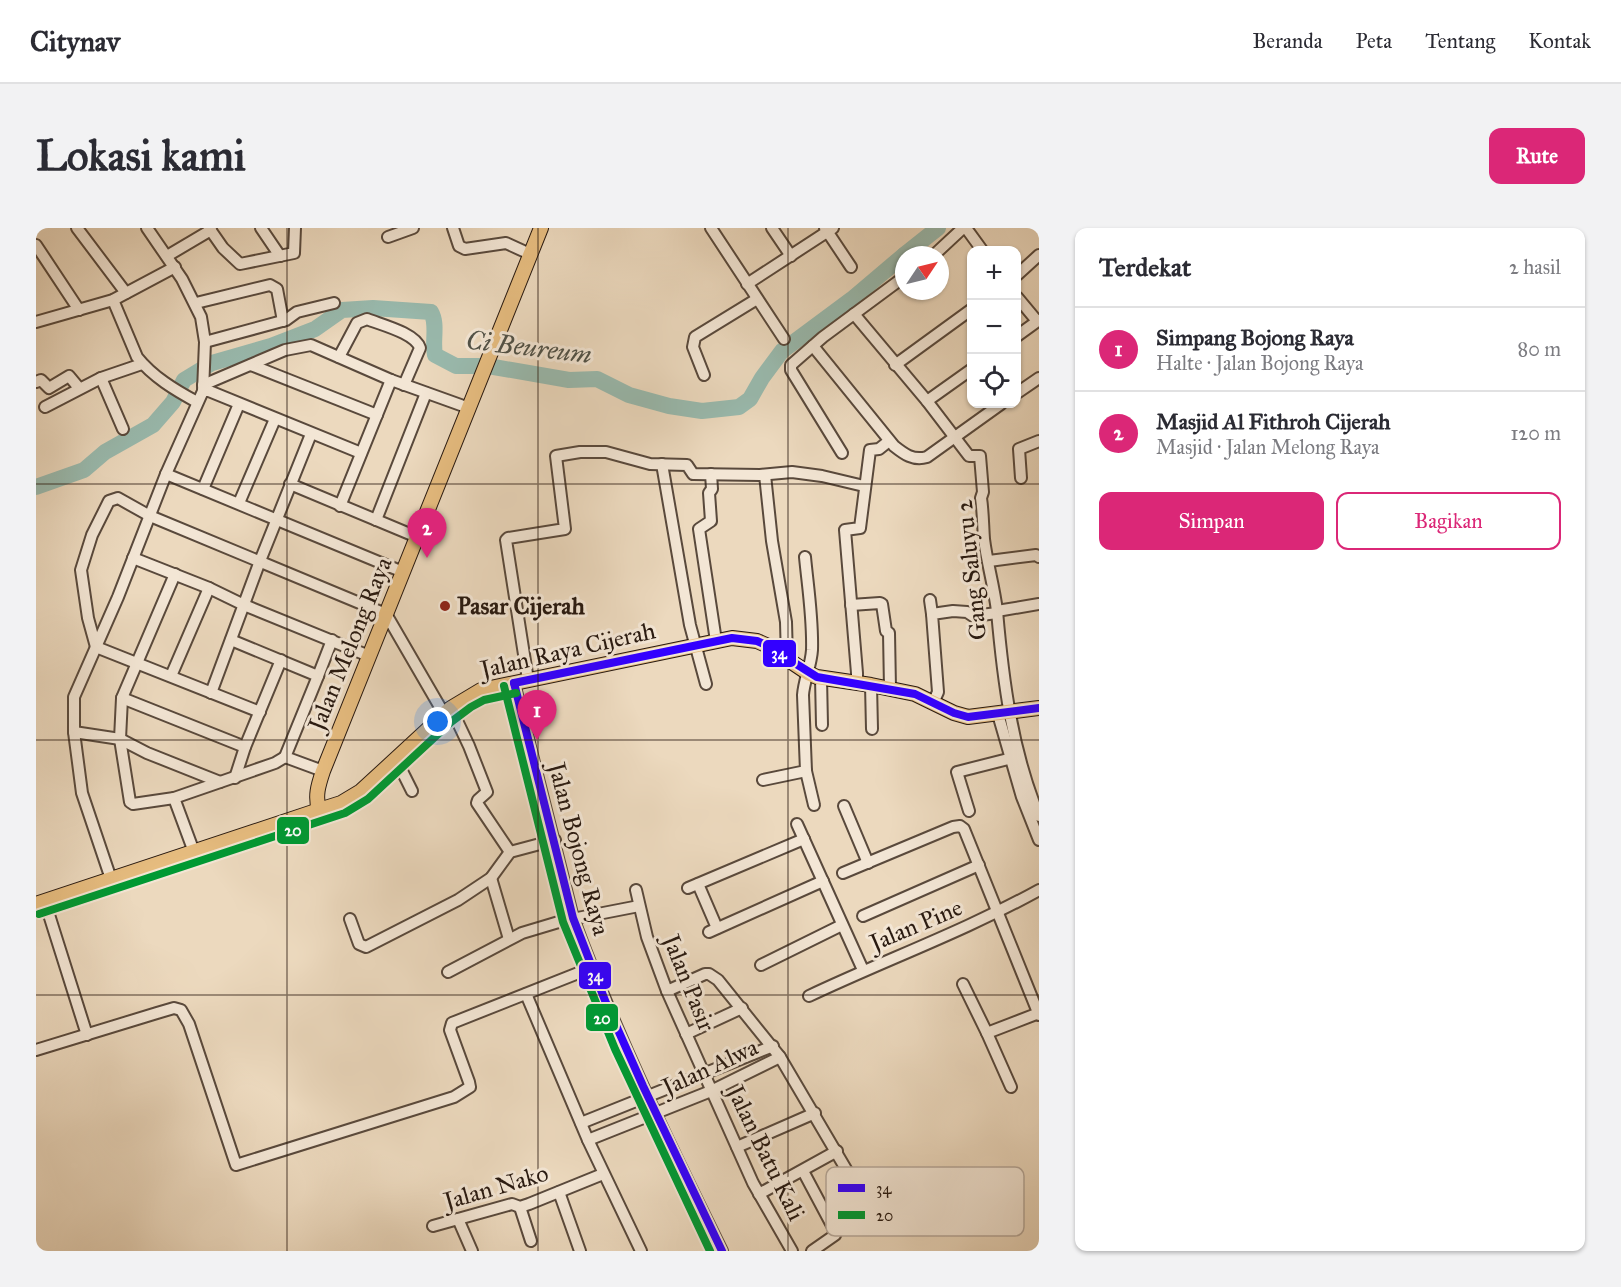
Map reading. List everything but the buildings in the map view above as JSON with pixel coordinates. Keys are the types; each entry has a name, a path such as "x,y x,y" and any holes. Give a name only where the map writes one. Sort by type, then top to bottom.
{"main road":[{"name":"Jalan Melong Raya","path":"319,810 316,800 317,790 323,771 541,228"},
{"name":"Jalan Raya Cijerah","path":"41,903 352,797 448,711 481,690 716,641 732,639 757,641 815,676 915,694 954,713 968,717 1039,708"}],"street":[{"path":"77,228 126,294"},
{"path":"111,879 82,793 74,732 74,697 166,474 179,448 203,384 205,342 201,317 175,267 147,228"},
{"path":"261,228 280,256"},
{"path":"168,256 210,229 223,248 240,264 294,253 295,228"},
{"path":"388,237 413,228"},
{"path":"453,228 459,246 465,249 506,243 530,254"},
{"path":"725,228 713,231 784,339"},
{"path":"772,228 791,256"},
{"path":"944,246 964,228 979,246"},
{"path":"747,284 828,229 851,267"},
{"path":"36,245 79,310"},
{"path":"1021,271 1039,255"},
{"path":"36,322 113,300 175,267"},
{"path":"842,453 790,370 794,361 895,284"},
{"path":"195,303 270,285 277,289 286,320"},
{"path":"704,375 693,347 695,337 757,299"},
{"path":"113,300 142,364 168,386 197,402"},
{"path":"1020,300 1038,320 1021,333"},
{"path":"205,342 286,320 297,312 334,303"},
{"path":"896,365 967,313"},
{"path":"854,314 927,401 954,439"},
{"path":"339,357 357,323 362,320 367,319 408,335 415,339 420,348 404,385"},
{"path":"203,384 285,350 311,345 391,380 469,408"},
{"path":"813,346 890,441 903,453 920,459 927,457 954,439 996,408"},
{"path":"45,407 101,378 142,364"},
{"path":"251,365 376,415"},
{"path":"927,401 967,373"},
{"path":"36,382 42,381 49,388 69,376 79,388"},
{"path":"101,378 123,429"},
{"path":"1021,387 1039,378"},
{"path":"340,506 391,380"},
{"path":"203,384 209,391 361,453"},
{"path":"376,520 426,393"},
{"path":"203,489 239,404"},
{"path":"240,504 275,419"},
{"path":"211,693 260,561 311,434"},
{"name":"Gang Saluyu 2","path":"954,439 969,456 980,456 984,540 997,612 1004,713 1014,757"},
{"path":"856,683 845,530 860,528 870,450 879,449 890,441"},
{"path":"1021,478 1018,451 1022,447 1039,441"},
{"name":"Jalan Bojong Raya","path":"662,464 650,464 606,452 580,452 556,456 565,529 507,539 521,681 573,918 591,968 648,1096 722,1251"},
{"path":"706,684 690,625 662,464 687,465 693,474 765,475 792,472 864,486"},
{"path":"166,474 404,572"},
{"path":"711,474 712,489 709,493 711,521 699,529 716,641"},
{"path":"765,475 772,541 786,622 787,659"},
{"path":"290,484 417,537"},
{"path":"96,647 88,618 81,570 92,535 105,507 112,499 118,498 150,516 386,614 469,746 487,792 477,803 510,852"},
{"path":"989,561 1036,555 1039,557"},
{"path":"805,557 812,652 822,725"},
{"path":"133,558 369,656"},
{"path":"175,574 122,698 120,739 130,802 133,804 174,798 275,763 285,757 332,640"},
{"path":"171,676 209,588"},
{"path":"930,600 939,692 933,703"},
{"path":"851,605 882,604 886,632 889,633 890,688"},
{"path":"932,614 952,611 967,612 973,616 1039,604"},
{"path":"231,640 318,676"},
{"path":"96,647 260,712"},
{"path":"235,777 281,660"},
{"path":"814,805 806,771 803,696 804,684 815,676"},
{"path":"871,685 872,729"},
{"path":"122,698 245,747"},
{"path":"74,732 120,739 147,753 220,782"},
{"path":"285,757 323,771"},
{"path":"969,811 957,772 1014,757"},
{"path":"1014,757 1039,816"},
{"path":"1014,757 1022,797 1039,840"},
{"path":"396,759 412,791"},
{"path":"764,780 806,771"},
{"path":"174,798 194,852"},
{"path":"844,806 867,863"},
{"path":"797,825 863,970"},
{"path":"843,873 953,827 960,826 964,829 1039,1014 987,1034"},
{"path":"804,839 693,886 713,930 823,881"},
{"path":"350,919 359,944 366,946 458,900 491,878 510,852 555,840"},
{"path":"863,916 979,866"},
{"path":"491,878 509,939"},
{"name":"Jalan Pasir","path":"636,890 667,992 703,1074"},
{"name":"Jalan Pine","path":"808,996 863,970 999,913 1039,890"},
{"path":"41,903 87,1035"},
{"path":"447,972 522,933 573,918 639,906"},
{"path":"761,965 842,925"},
{"path":"36,1050 174,1008 181,1010 189,1024 236,1165 454,1097 466,1091 470,1087 469,1082 450,1026 452,1023 591,968"},
{"path":"667,992 705,974 718,980 780,1057 846,1167"},
{"path":"963,984 1011,1087"},
{"path":"526,994 603,1174 641,1251"},
{"path":"686,1034 742,1008"},
{"name":"Jalan Alwa","path":"581,1123 772,1046"},
{"name":"Jalan Alwa","path":"588,1140 711,1091 780,1057"},
{"name":"Jalan Batu Kali","path":"703,1074 759,1194 792,1251"},
{"path":"737,1148 815,1113"},
{"path":"759,1194 837,1151"},
{"path":"803,1171 826,1214"},
{"name":"Jalan Nako","path":"433,1226 512,1204 520,1207 603,1174"},
{"path":"559,1192 580,1251"},
{"path":"520,1207 531,1241"},
{"path":"458,1219 472,1251"},
{"path":"812,1251 834,1236"}],"waterway":[{"name":"Ci Beureum","path":"915,246 938,228"},
{"name":"Ci Beureum","path":"36,487 84,470 105,452 153,425 173,402 184,380 212,363 271,346 315,329 342,310 373,308 431,312 434,322 435,355 456,366 488,366 569,380 597,379 629,395 669,406 702,411 739,407 750,399 782,351 852,299 895,263"}],"transit line":[{"name":"34","path":"514,683 732,638 757,641 766,645 817,677 915,694 954,713 968,717 1039,708"},
{"name":"34","path":"514,683 573,918 606,1003 643,1086 722,1251"},
{"name":"20","path":"504,686 563,922 615,1049 710,1251"},
{"name":"20","path":"39,914 345,813 368,799 451,722 471,707 484,700 516,693"}],"place":[{"name":"Masjid Al Fithroh Cijerah","path":"427,558"},
{"name":"Pasar Cijerah","path":"445,606"},
{"name":"Simpang Bojong Raya","path":"537,740"}]}
